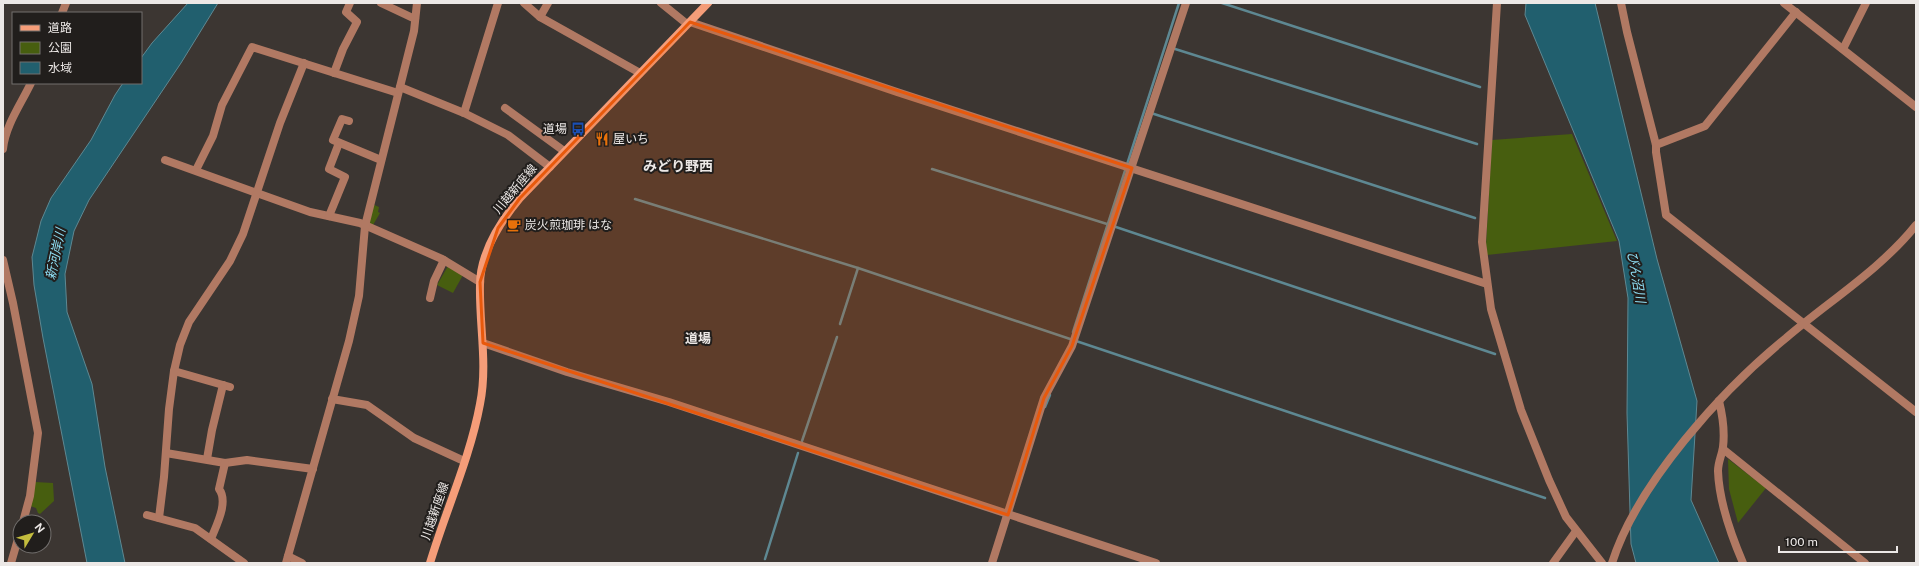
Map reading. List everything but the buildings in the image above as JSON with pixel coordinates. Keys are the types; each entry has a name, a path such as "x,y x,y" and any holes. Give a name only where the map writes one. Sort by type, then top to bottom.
{"main road":[{"name":"川越新座線","path":"430,563 477,419 483,389 483,343 480,282 485,260 498,228 520,198 708,3"}],"street":[{"path":"334,73 343,49 357,22 346,12 350,3"},
{"path":"381,3 415,19"},
{"path":"302,563 287,560 349,340 358,296 365,226 414,31 417,3"},
{"path":"464,113 498,3"},
{"path":"524,3 540,17 640,73"},
{"path":"540,17 548,3"},
{"path":"661,3 689,23 1487,284"},
{"path":"992,563 1044,398 1072,346 1186,3"},
{"path":"1497,3 1483,211 1482,251 1491,309 1525,421 1564,513 1576,531 1602,563"},
{"path":"1621,3 1656,145 1666,214 1916,412"},
{"path":"1784,3 1916,107"},
{"path":"1844,49 1866,3"},
{"path":"1656,145 1705,126 1796,12"},
{"path":"196,170 213,136 222,104 252,47 334,73 399,90 464,113 508,135 550,167"},
{"path":"159,518 174,371 180,344 189,322 230,261 243,234 280,123 304,64"},
{"path":"3,149 4,138 30,84"},
{"path":"505,108 564,151"},
{"path":"349,121 342,119 333,140 381,160"},
{"path":"329,216 346,177 329,169 339,143"},
{"path":"165,160 310,212 347,219 444,260 480,282"},
{"path":"1612,563 1620,541 1640,504 1676,451 1709,412 1768,353 1886,257 1916,225"},
{"path":"430,298 434,281 444,260"},
{"path":"3,264 15,311 38,433 30,496 25,514"},
{"path":"483,343 567,372 669,402 1156,563"},
{"path":"174,371 226,386 212,430 207,459"},
{"path":"332,399 367,405 414,438 464,461"},
{"path":"1719,401 1724,422 1723,449 1718,470 1721,495 1731,531 1743,563"},
{"path":"1723,449 1865,563"},
{"path":"166,453 225,463 247,460 313,469"},
{"path":"211,539 223,505 223,494 219,489 225,463"},
{"path":"146,515 195,528 244,563"},
{"path":"1553,563 1576,531"}],"highlighted area":[{"path":"690,22 1132,168 1072,346 1044,398 1008,515 483,343 480,282 498,228 520,198"}],"green space":[{"path":"1572,134 1617,241 1487,255 1486,245 1492,140"},
{"path":"372,204 379,207 378,212 380,213 373,225 368,223"},
{"path":"448,266 463,275 453,293 437,285"},
{"path":"1728,459 1766,488 1738,523 1729,489"},
{"path":"35,482 53,483 54,501 40,514 36,508 30,506"}],"water":[{"name":"新河岸川","path":"188,3 218,3 181,63 89,200 74,231 65,274 67,312 92,384 105,467 125,563 87,563 43,338 34,285 32,257 41,221 51,198 91,140 122,84 142,84 142,57 152,43"},
{"name":"びん沼川","path":"1526,3 1595,3 1657,259 1697,401 1691,500 1719,563 1636,563 1631,544 1627,413 1628,298 1619,241 1525,15"}],"waterway":[{"path":"1073,332 1179,3"},
{"path":"1222,3 1480,87"},
{"path":"1172,48 1477,144"},
{"path":"1151,113 1475,218"},
{"path":"932,169 1107,224 1495,354"},
{"path":"635,199 858,268 1545,498"},
{"path":"840,324 858,268"},
{"path":"802,441 837,337"},
{"path":"1045,407 1050,395"},
{"path":"765,559 798,453"}],"place":[{"name":"道場","path":"578,129"},
{"name":"屋いち","path":"602,139"},
{"name":"炭火煎珈琲 はな","path":"514,225"}],"district":[{"name":"みどり野西","path":"678,166"},
{"name":"道場","path":"698,338"}]}
